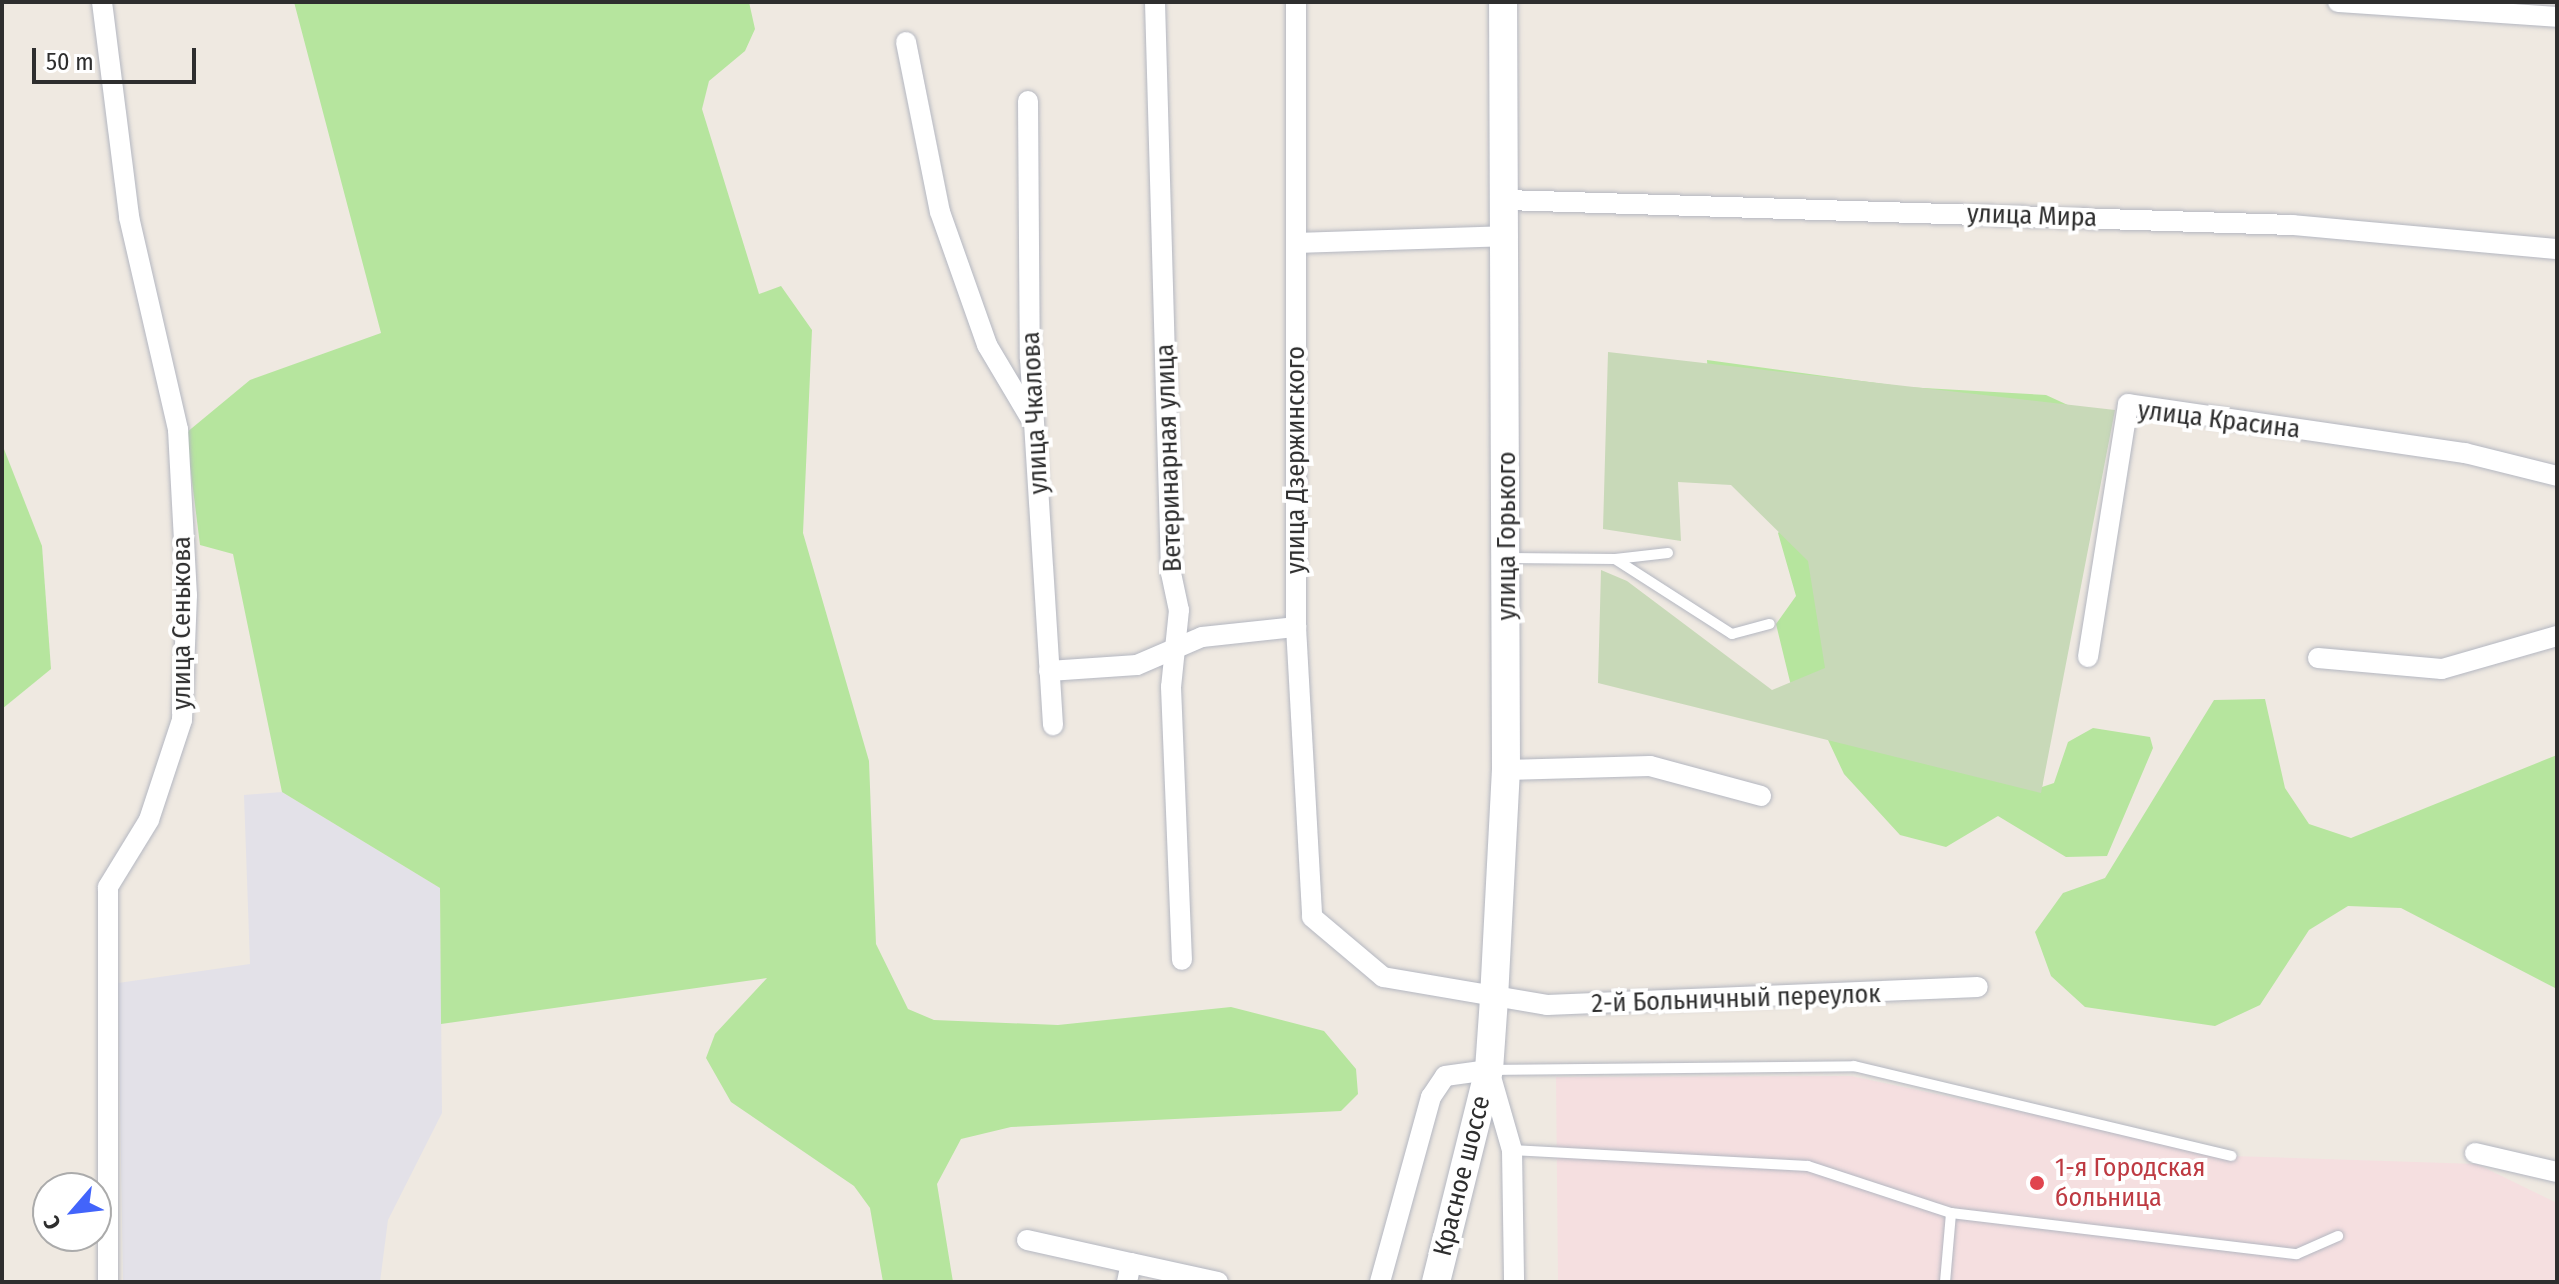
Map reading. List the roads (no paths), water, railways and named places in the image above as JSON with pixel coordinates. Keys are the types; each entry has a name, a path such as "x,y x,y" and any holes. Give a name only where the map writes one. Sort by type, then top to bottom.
{"main road":[{"name":"улица Горького","path":"1489,1070 1506,770 1508,236 1503,2"},
{"name":"Красное шоссе","path":"1436,1282 1489,1070"}],"street":[{"name":"улица Сенькова","path":"102,2 129,217 178,430 187,595 182,720 149,820 108,887 108,1282"},
{"name":"Ветеринарная улица","path":"1155,2 1171,573 1179,647 1171,687 1182,960"},
{"name":"улица Дзержинского","path":"1296,2 1296,627 1312,917"},
{"path":"2338,2 2557,17"},
{"path":"906,42 940,212 987,345 1034,424"},
{"name":"улица Чкалова","path":"1028,101 1034,424 1053,725"},
{"name":"улица Мира","path":"1506,200 2293,225 2557,249"},
{"path":"1298,243 1508,236"},
{"name":"улица Красина","path":"2088,657 2128,404 2465,453 2557,476"},
{"path":"1049,671 1137,665 1179,647 1240,628 1296,627"},
{"path":"2318,658 2442,669 2557,636"},
{"path":"1506,770 1650,766 1761,796"},
{"name":"2-й Больничный переулок","path":"1312,917 1383,977 1494,998 1663,1004 1978,987"},
{"path":"1380,1282 1431,1097 1445,1076 1489,1070 1512,1150 1514,1282"},
{"path":"2475,1153 2557,1172"},
{"path":"1027,1240 1129,1272 1218,1282"}],"lane":[{"path":"1507,558 1615,559 1668,553"},
{"path":"1615,559 1732,634 1770,624"},
{"path":"1489,1070 1854,1066 2231,1156"},
{"path":"1512,1150 1808,1166 1951,1213 2297,1254 2338,1236"},
{"path":"1945,1282 1951,1213"}],"place":[{"name":"1-я Городская больница","path":"2037,1183"}]}
